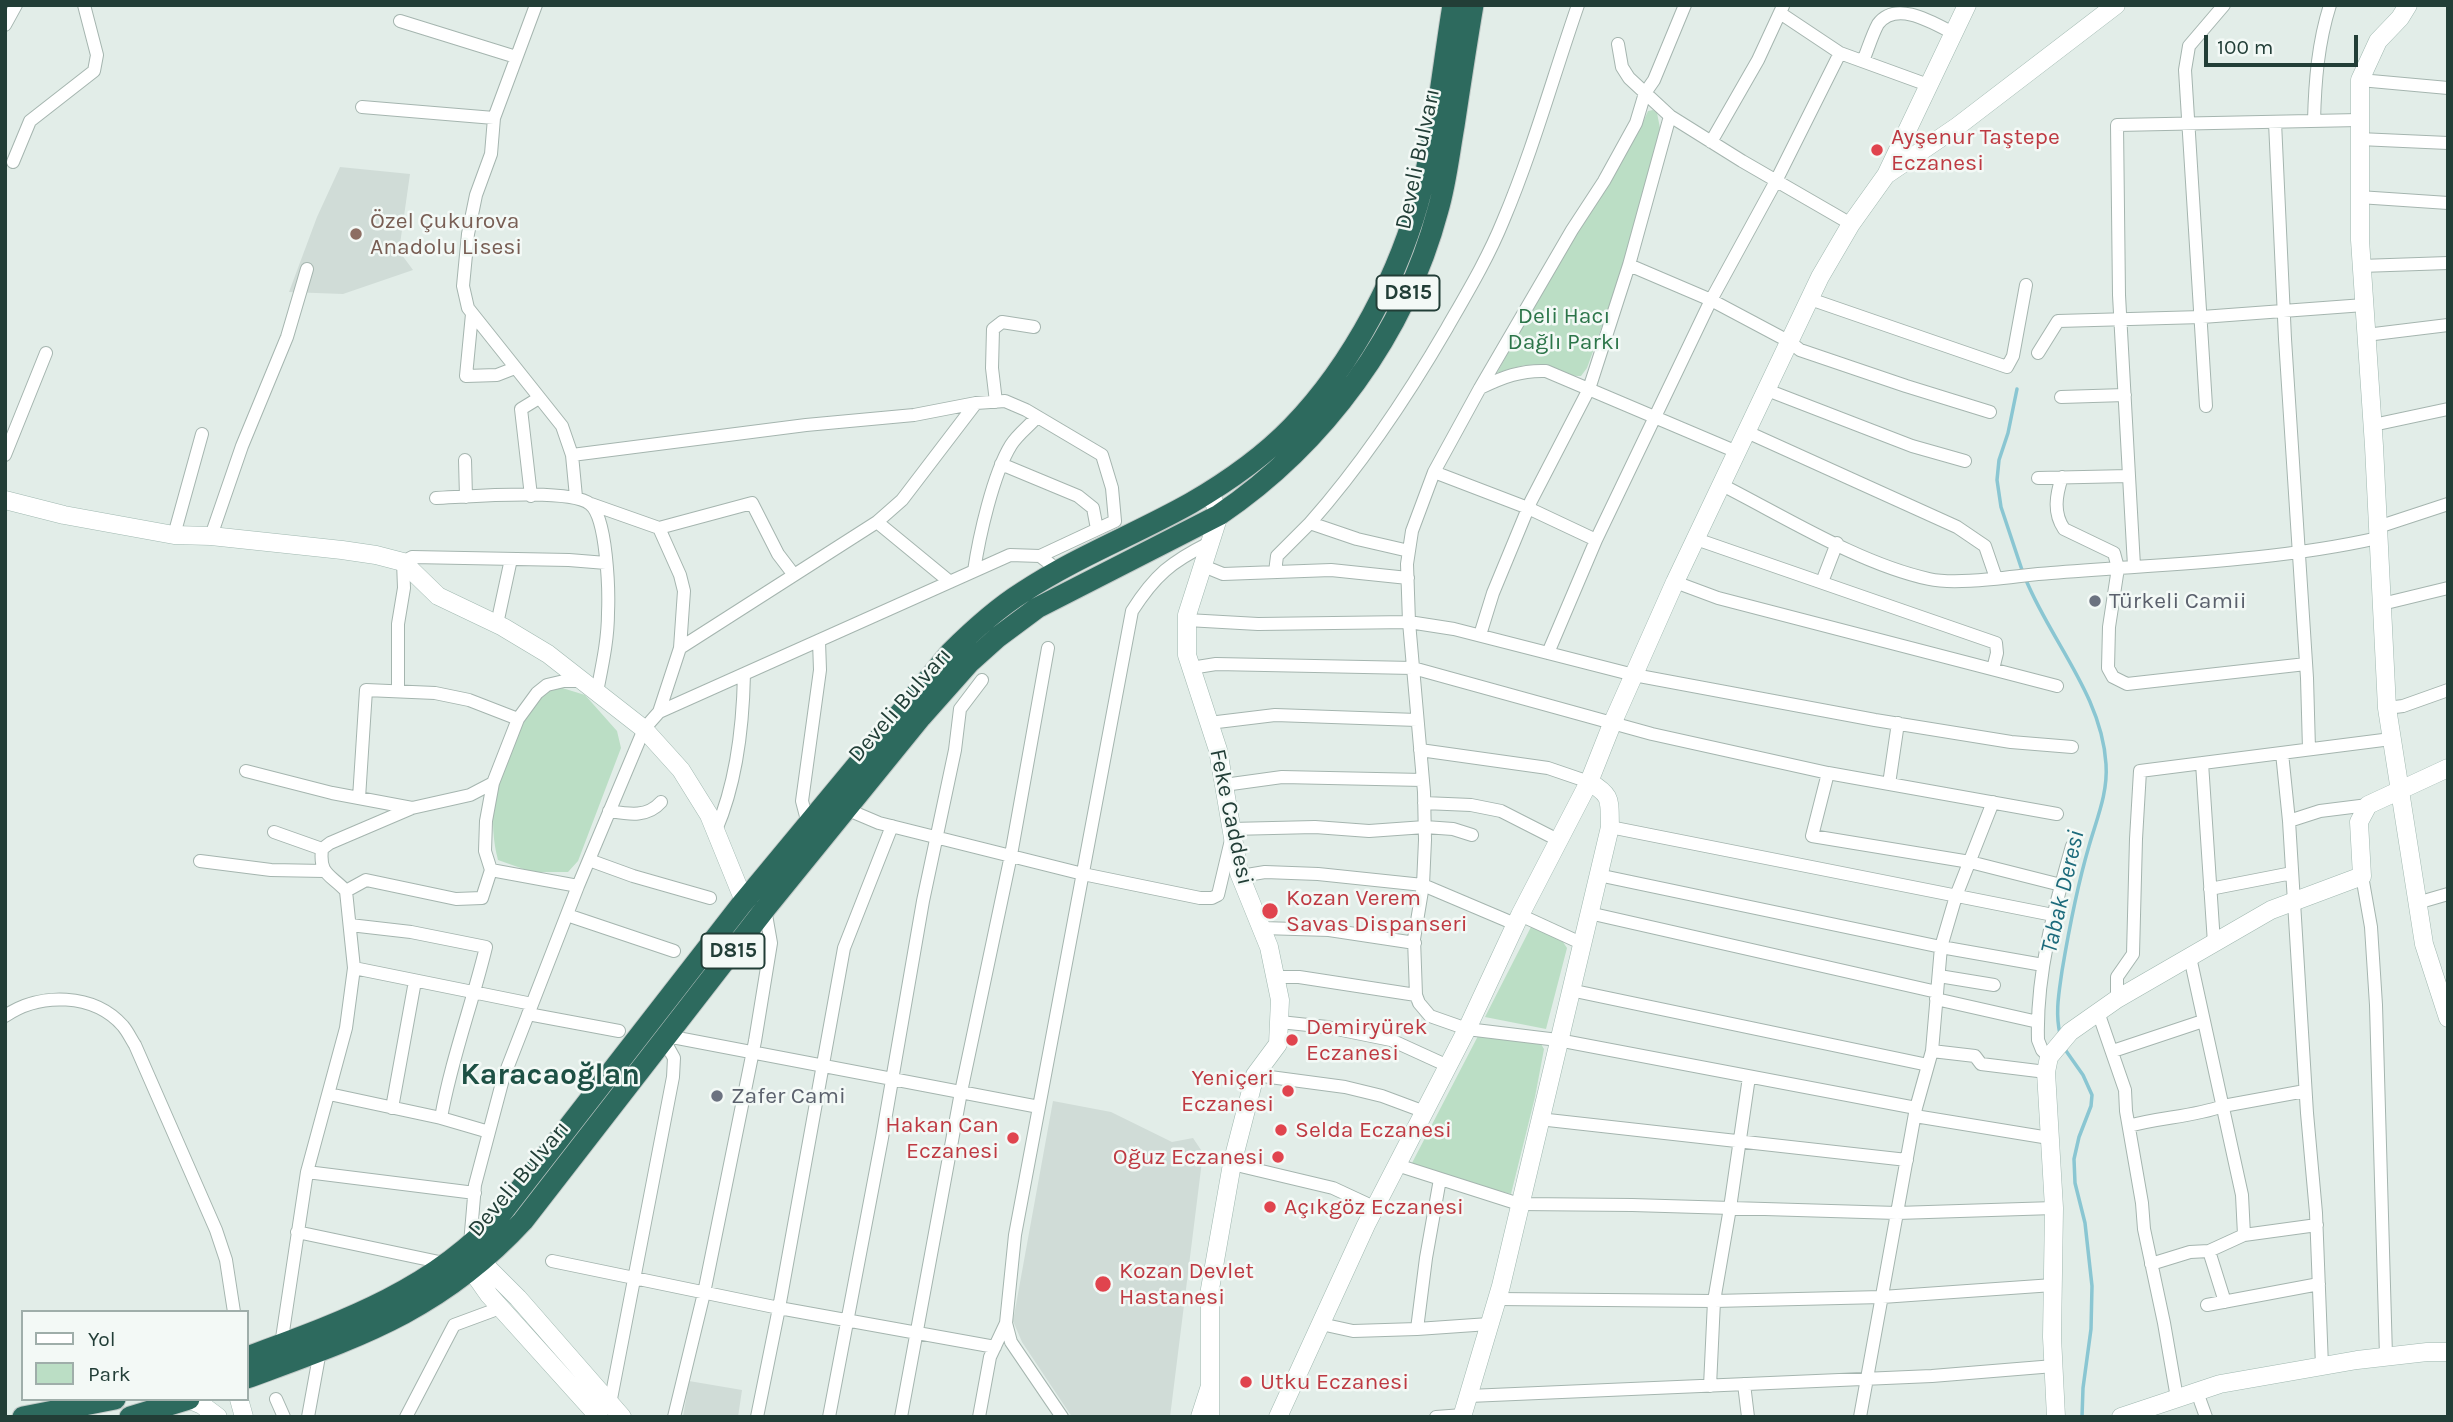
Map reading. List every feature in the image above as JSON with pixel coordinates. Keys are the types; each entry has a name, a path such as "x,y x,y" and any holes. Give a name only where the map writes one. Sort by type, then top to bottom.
{"highway":[{"name":"Develi Bulvarı","path":"248,1378 407,1314 465,1259 744,901 950,653 1003,607 1059,570 1210,492 1273,445 1300,418 1348,353 1381,296 1402,248 1423,184 1453,5"},
{"name":"Develi Bulvarı","path":"248,1357 365,1311 465,1259 523,1221 765,909 954,679 982,651 1025,616 1219,515 1261,484 1321,425 1350,391 1392,326 1423,254 1438,209 1473,5"},
{"path":"23,1417 105,1401"},
{"path":"130,1417 182,1401"}],"street":[{"path":"5,26 16,5"},
{"path":"13,162 30,121 94,71 97,55 84,5"},
{"path":"536,5 494,118 491,154 475,195 467,234 463,286 467,308 562,426 572,455 576,497"},
{"path":"1275,572 1277,556 1346,483 1393,416 1471,286 1502,223 1521,176 1578,5"},
{"path":"1685,5 1654,80 1645,93 1636,123 1480,388 1434,472 1412,531 1408,578 1409,622 1425,827 1423,885 1415,943 1416,995 1430,1016 1467,1029 1558,1040 2049,1138"},
{"path":"1279,1417 1376,1208 1467,1029 1517,920 1589,782 1675,582 1810,299 1851,224 1886,175 1966,5"},
{"path":"1886,175 1958,126 2116,5"},
{"path":"2206,406 2185,70 2189,46 2224,5"},
{"path":"2314,121 2315,75 2330,5"},
{"path":"2408,5 2400,18 2378,41 2360,80 2361,266 2373,425 2387,708 2424,944 2447,1012"},
{"path":"1711,142 1758,60 1782,9 1840,52 1928,85"},
{"path":"1863,61 1879,23 1886,15 1898,10 1909,10 1953,33"},
{"path":"400,21 516,57"},
{"path":"1618,44 1622,67 1670,116 1851,224"},
{"path":"1548,653 1596,540 1711,299 1776,181 1840,52"},
{"path":"2360,80 2448,88"},
{"path":"362,107 494,118"},
{"path":"1480,635 1493,593 1528,508 1588,389 1629,265 1670,116"},
{"path":"2134,566 2119,295 2117,125 2359,120"},
{"path":"2275,122 2309,749"},
{"path":"2359,139 2448,143"},
{"path":"2359,197 2448,203"},
{"path":"2361,266 2448,264"},
{"path":"1629,265 1711,299 1800,350 1906,387 1990,412"},
{"path":"211,536 242,446 287,337 307,269"},
{"path":"1810,299 2007,366 2013,356 2026,285"},
{"path":"2038,353 2058,321 2202,317 2364,306"},
{"path":"472,314 466,376 497,375 515,368"},
{"path":"996,401 992,368 993,329 1002,322 1034,327"},
{"path":"2366,335 2448,325"},
{"path":"5,455 46,353"},
{"path":"1480,388 1508,374 1529,370 1546,371 1737,452"},
{"path":"1767,390 1912,446 1965,461"},
{"path":"2061,397 2126,395"},
{"path":"531,496 521,409 539,398"},
{"path":"572,455 806,425 914,415 996,401 1005,401 1037,417 1102,455 1112,488 1115,521 1040,556 1010,555 659,712"},
{"path":"680,648 877,522 902,500 976,403"},
{"path":"2373,425 2448,409"},
{"path":"974,571 978,542 1001,464 1011,443 1037,417"},
{"path":"1747,432 1956,527 1985,546 1996,578"},
{"path":"174,535 202,434"},
{"path":"464,460 466,497"},
{"path":"1001,464 1078,496 1093,508 1097,529"},
{"path":"1434,472 1528,508 1596,540"},
{"path":"2038,478 2129,475"},
{"path":"2062,477 2056,493 2059,522 2064,529 2114,553 2118,568 2109,627 2108,668 2113,677 2127,684 2306,664"},
{"path":"1722,485 1874,562 1932,580 2201,563 2336,547 2448,503"},
{"path":"1210,492 1219,515"},
{"path":"436,498 576,497 659,528 752,503 778,554 794,575"},
{"path":"5,499 64,515 174,535 211,536 342,550 404,562 438,596 497,624 548,654 644,729 681,770 709,815 744,901"},
{"path":"591,504 600,520 606,562 608,612 604,658 597,692"},
{"name":"Feke Caddesi","path":"1210,1417 1210,1289 1232,1164 1255,1075 1278,1044 1280,1022 1277,977 1262,928 1241,876 1218,750 1191,668 1186,642 1187,620 1201,565 1219,515"},
{"path":"877,522 950,582"},
{"path":"1310,523 1357,539 1409,551"},
{"path":"605,1414 500,1308 465,1259 475,1193 503,1079 609,811 644,729 659,712 680,648 684,591 680,575 659,528"},
{"path":"1696,539 1996,643 1997,653 1993,669"},
{"path":"979,1417 990,1357 1006,1323 1015,1236 1132,611 1148,587 1178,559 1209,543"},
{"path":"1822,582 1837,543"},
{"path":"1040,556 1059,570"},
{"path":"404,562 412,557 606,562"},
{"path":"497,624 511,559"},
{"path":"398,690 398,624 404,588 404,562"},
{"path":"1201,565 1223,574 1331,570 1408,578"},
{"path":"1675,582 1718,598 2057,686"},
{"path":"2382,604 2448,588"},
{"path":"1187,620 1258,624 1409,622 1480,635 1634,675 2011,742 2072,747"},
{"path":"808,824 802,801 820,670 819,641"},
{"path":"901,1417 961,1092 1011,855 1048,648"},
{"path":"1191,668 1216,664 1413,668 1612,724 1828,773 2057,814"},
{"path":"716,830 727,802 743,702 744,674"},
{"path":"829,1417 936,837 955,750 960,709 982,680"},
{"path":"346,891 366,880 456,899 482,898 491,870 485,851 486,821 493,783 518,719 537,693 547,685 582,681"},
{"path":"359,798 366,690 435,693 469,700 518,719"},
{"path":"2387,708 2403,706 2448,690"},
{"path":"1209,723 1275,715 1417,720"},
{"path":"1889,784 1898,723"},
{"path":"2117,999 2117,977 2133,954 2140,771 2391,739"},
{"path":"1420,750 1548,768 1589,782 1605,792 1611,827 1497,1298 1469,1396 1463,1416 1436,1417"},
{"path":"2282,753 2290,821 2305,1091 2317,1225 2322,1366"},
{"path":"2202,763 2214,943"},
{"path":"2290,821 2320,811 2368,805 2399,793 2448,768"},
{"path":"246,771 412,808"},
{"path":"1828,773 1812,836 1970,862 2061,885"},
{"path":"1224,785 1282,777 1423,780"},
{"path":"281,1345 288,1313 307,1172 346,1028 354,968 346,891 324,871 321,864 322,849 330,843 412,808 470,794 493,783"},
{"path":"609,811 635,815 654,810 661,802"},
{"path":"1860,1417 1916,1112 1932,1051 1941,947 1956,896 1993,802"},
{"path":"1424,803 1471,805 1501,811 1558,839"},
{"path":"2368,805 2359,822 2362,876 2371,927 2376,1005 2386,1356"},
{"path":"846,809 892,826 1083,874 1200,898 1218,895 1232,833 1315,827 1369,831 1425,827 1453,829 1472,835"},
{"path":"757,1417 844,947 892,826"},
{"path":"1611,827 2053,915"},
{"path":"274,832 322,849"},
{"path":"2056,1417 2049,1059 2040,1046 2038,1022 2043,965 2071,846"},
{"path":"589,860 710,898"},
{"path":"200,861 271,870 324,871"},
{"path":"491,870 578,886"},
{"path":"1241,876 1265,872 1318,874 1423,885 1581,943"},
{"path":"2210,889 2292,873"},
{"path":"1598,875 1941,947 2043,965"},
{"path":"1932,1051 1975,1056 1981,1064 2049,1059 2070,1032 2117,999 2271,911 2362,876"},
{"path":"2417,903 2448,894"},
{"path":"674,1417 704,1293 753,1052 771,943 765,909"},
{"path":"1589,913 1937,995 2038,1022"},
{"path":"567,915 674,951"},
{"path":"351,925 411,932 486,947 475,993 448,1077 441,1118"},
{"path":"1262,928 1329,930 1415,943"},
{"path":"2190,957 2242,1195 2244,1236"},
{"path":"354,968 475,993 619,1031"},
{"path":"1939,976 1994,985"},
{"path":"1277,977 1299,977 1416,995"},
{"path":"392,1108 415,981"},
{"path":"1570,990 1928,1065"},
{"path":"5,1016 30,1003 60,998 89,1005 110,1015 123,1026 135,1045 216,1230 226,1260 234,1310"},
{"path":"2098,1012 2125,1090 2144,1229 2177,1398"},
{"path":"2113,1051 2203,1021"},
{"path":"1280,1022 1327,1027 1391,1041 1448,1066"},
{"path":"666,1038 1039,1107"},
{"path":"605,1414 673,1077 674,1058 666,1038"},
{"path":"1255,1075 1345,1087 1382,1096 1424,1112"},
{"path":"1710,1385 1714,1301 1749,1077"},
{"path":"2129,1126 2150,1119 2210,1111 2222,1106 2305,1091"},
{"path":"329,1094 441,1118 489,1132"},
{"path":"1539,1119 1907,1160"},
{"path":"1232,1164 1333,1188 1376,1208"},
{"path":"1397,1165 1519,1204 1897,1213 2054,1208"},
{"path":"307,1172 475,1193"},
{"path":"1417,1329 1440,1179"},
{"path":"2151,1264 2190,1252 2209,1251 2244,1236 2317,1225"},
{"path":"297,1231 465,1259 518,1298 605,1414"},
{"path":"2209,1251 2225,1302"},
{"path":"552,1261 779,1308 995,1348"},
{"path":"2207,1305 2319,1284"},
{"path":"1497,1298 1714,1301 1882,1297 2053,1285"},
{"path":"406,1417 454,1325 500,1308"},
{"path":"1006,1323 1011,1342 1062,1417"},
{"path":"1321,1324 1353,1331 1489,1324"},
{"path":"308,1417 320,1351"},
{"path":"2121,1417 2220,1384 2386,1356 2448,1352"},
{"path":"1469,1396 1932,1376 2054,1366"},
{"path":"1744,1384 1748,1417"},
{"path":"1200,1417 1210,1386"},
{"path":"2197,1392 2206,1417"},
{"path":"276,1399 284,1417"},
{"path":"193,1401 218,1417"}],"shaded area":[{"name":"Özel Çukurova Anadolu Lisesi","path":"340,167 410,174 399,251 413,270 343,294 289,292 317,217"},
{"name":"Kozan Devlet Hastanesi","path":"1053,1101 1111,1112 1172,1142 1193,1138 1203,1153 1170,1417 1072,1417 1022,1342 1013,1321"},
{"path":"689,1381 742,1390 738,1417 683,1417"}],"green space":[{"name":"Deli Hacı Dağlı Parkı","path":"1648,111 1657,113 1660,128 1628,254 1587,368 1581,376 1536,365 1519,366 1497,373 1555,267 1639,131"},
{"path":"559,687 585,695 617,731 621,748 578,861 568,872 532,872 498,860 493,831 494,801 505,762 526,718 540,698"},
{"path":"1532,925 1563,942 1567,948 1546,1029 1485,1017"},
{"path":"1478,1036 1541,1044 1544,1049 1511,1194 1439,1174 1412,1163"}],"waterway":[{"name":"Tabak Deresi","path":"2017,389 1999,460 1997,480 2001,507 2023,573"},
{"name":"Tabak Deresi","path":"2026,580 2086,692 2102,739 2106,764 2104,795 2081,877 2065,955 2058,1002 2060,1034"},
{"name":"Tabak Deresi","path":"2064,1048 2083,1075 2092,1095 2074,1159 2075,1183 2085,1223 2092,1286 2091,1329 2082,1417"}],"place":[{"name":"Ayşenur Taştepe Eczanesi","path":"1877,150"},
{"name":"Özel Çukurova Anadolu Lisesi","path":"356,234"},
{"name":"Türkeli Camii","path":"2095,601"},
{"name":"Kozan Verem Savas Dispanseri","path":"1270,911"},
{"name":"Demiryürek Eczanesi","path":"1292,1040"},
{"name":"Yeniçeri Eczanesi","path":"1288,1091"},
{"name":"Zafer Cami","path":"717,1096"},
{"name":"Selda Eczanesi","path":"1281,1130"},
{"name":"Hakan Can Eczanesi","path":"1013,1138"},
{"name":"Oğuz Eczanesi","path":"1278,1157"},
{"name":"Açıkgöz Eczanesi","path":"1270,1207"},
{"name":"Kozan Devlet Hastanesi","path":"1103,1284"},
{"name":"Utku Eczanesi","path":"1246,1382"}],"district":[{"name":"Karacaoğlan","path":"550,1075"}]}
